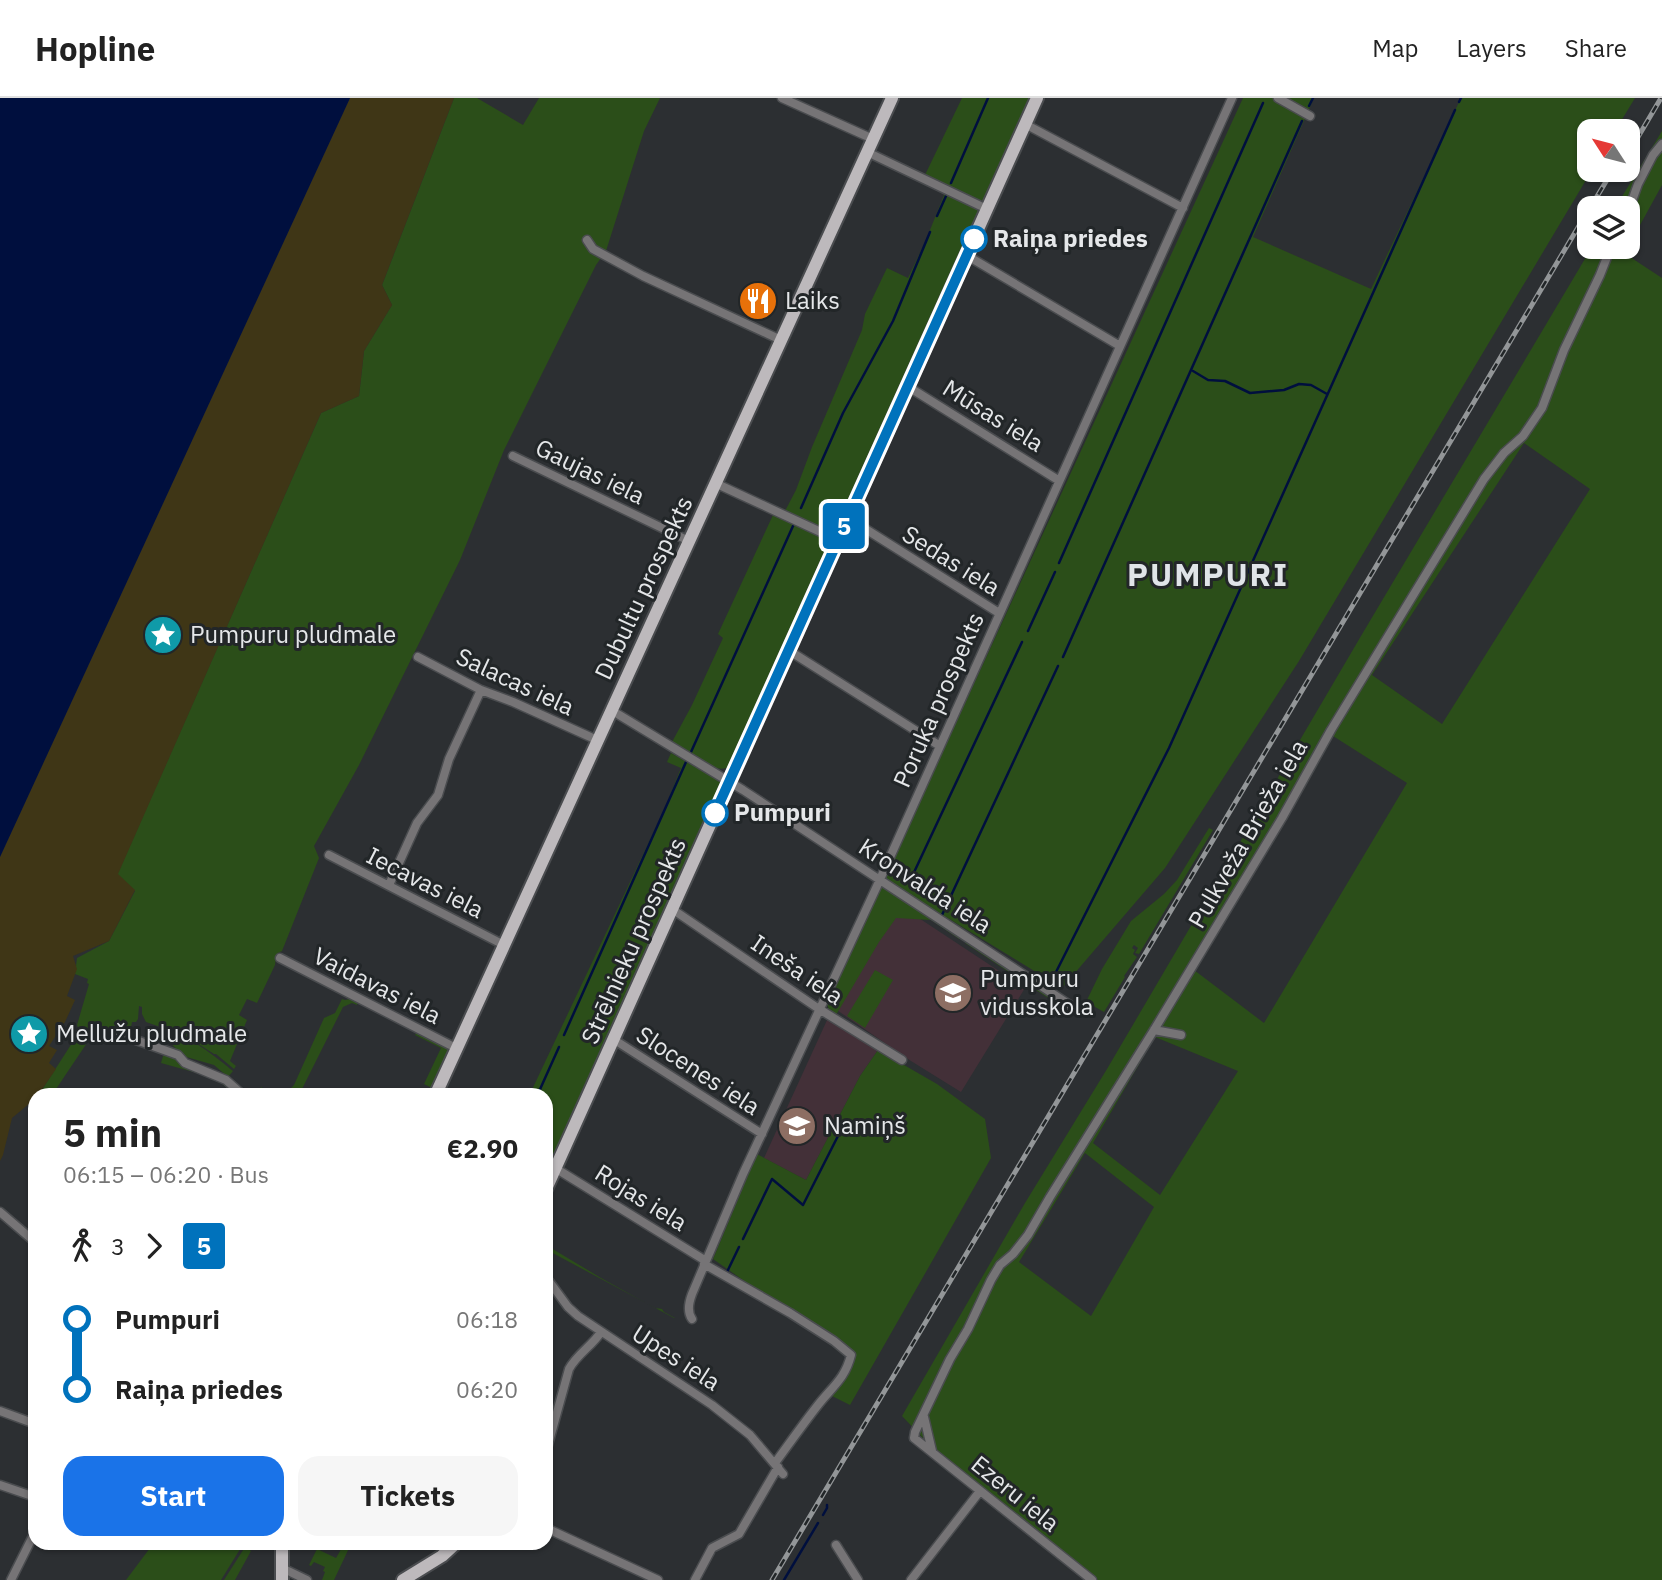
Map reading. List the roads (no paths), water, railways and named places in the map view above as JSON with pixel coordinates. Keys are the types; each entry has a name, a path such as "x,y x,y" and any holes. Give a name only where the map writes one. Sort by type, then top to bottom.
{"main road":[{"name":"Dubultu prospekts","path":"438,1088 892,98"},
{"name":"Strēlnieku prospekts","path":"553,1173 1037,98"},
{"path":"282,1550 282,1574"},
{"path":"403,1580 448,1550"}],"street":[{"path":"782,98 873,139"},
{"name":"Poruka prospekts","path":"692,1319 689,1314 689,1301 705,1262 1232,98"},
{"path":"1278,98 1310,116"},
{"path":"1025,124 1183,208"},
{"path":"1634,196 1653,155 1662,144"},
{"path":"867,152 987,209"},
{"path":"587,240 593,249 643,276 781,340"},
{"path":"966,255 1120,346"},
{"name":"Pulkveža Brieža iela","path":"914,1438 928,1404 968,1329 990,1280 1000,1265 1028,1236 1484,479 1504,453 1523,436 1542,408 1564,350 1606,259"},
{"name":"Mūsas iela","path":"907,386 1058,480"},
{"name":"Gaujas iela","path":"513,456 689,541"},
{"path":"715,483 838,540"},
{"name":"Sedas iela","path":"848,518 999,614"},
{"path":"788,650 940,746"},
{"name":"Salacas iela","path":"418,657 481,690 597,740"},
{"path":"389,886 417,823 438,795 449,759 481,690"},
{"name":"Kronvalda iela","path":"611,710 729,781 1073,1007"},
{"name":"Iecavas iela","path":"329,855 504,945"},
{"name":"Ineša iela","path":"672,909 819,1009 902,1060"},
{"name":"Vaidavas iela","path":"280,958 456,1048"},
{"path":"1154,1030 1181,1035"},
{"path":"78,1034 122,1035 138,1040 178,1055 185,1063 226,1080 235,1088"},
{"name":"Slocenes iela","path":"613,1039 762,1135"},
{"name":"Rojas iela","path":"555,1168 790,1313 851,1355 848,1368 836,1386 820,1402 779,1468"},
{"path":"0,1212 28,1236"},
{"name":"Upes iela","path":"553,1287 578,1316 712,1405 750,1435 779,1468"},
{"path":"553,1427 569,1369 574,1360 601,1332"},
{"path":"0,1410 28,1421"},
{"path":"924,1417 933,1453"},
{"name":"Ezeru iela","path":"914,1438 1091,1580"},
{"path":"695,1580 712,1548 739,1534 779,1468"},
{"path":"0,1485 28,1495"},
{"path":"911,1580 980,1491"},
{"path":"553,1531 658,1580"},
{"path":"835,1545 858,1580"},
{"path":"11,1580 28,1546"},
{"path":"282,1574 307,1580"}],"waterway":[{"path":"951,183 988,98"},
{"path":"1309,106 1313,98"},
{"path":"1459,102 1461,98"},
{"path":"1059,563 1263,103"},
{"path":"1053,978 1169,748 1455,110"},
{"path":"1063,657 1302,121"},
{"path":"937,216 946,196"},
{"path":"801,508 843,413 893,321 930,232"},
{"path":"1193,371 1208,380 1225,381 1250,393 1284,390 1299,384 1311,385 1327,394"},
{"path":"691,752 793,526"},
{"path":"1028,631 1055,572"},
{"path":"909,883 1022,642"},
{"path":"942,915 1058,666"},
{"path":"564,1035 686,762"},
{"path":"541,1088 559,1047"},
{"path":"743,1239 772,1179 803,1205 841,1130"},
{"path":"727,1272 739,1247"},
{"path":"823,1515 827,1505"},
{"path":"784,1580 818,1523"}],"railway":[{"path":"1640,134 1661,98"},
{"path":"1597,196 1606,182"},
{"path":"772,1580 1577,229"}],"place":[{"name":"Raiņa priedes","path":"974,239"},
{"name":"Laiks","path":"758,301"},
{"name":"Pumpuru pludmale","path":"163,635"},
{"name":"Pumpuri","path":"715,813"},
{"name":"Pumpuru vidusskola","path":"953,993"},
{"name":"Mellužu pludmale","path":"29,1034"},
{"name":"Namiņš","path":"797,1126"}],"district":[{"name":"PUMPURI","path":"1208,575"}]}
